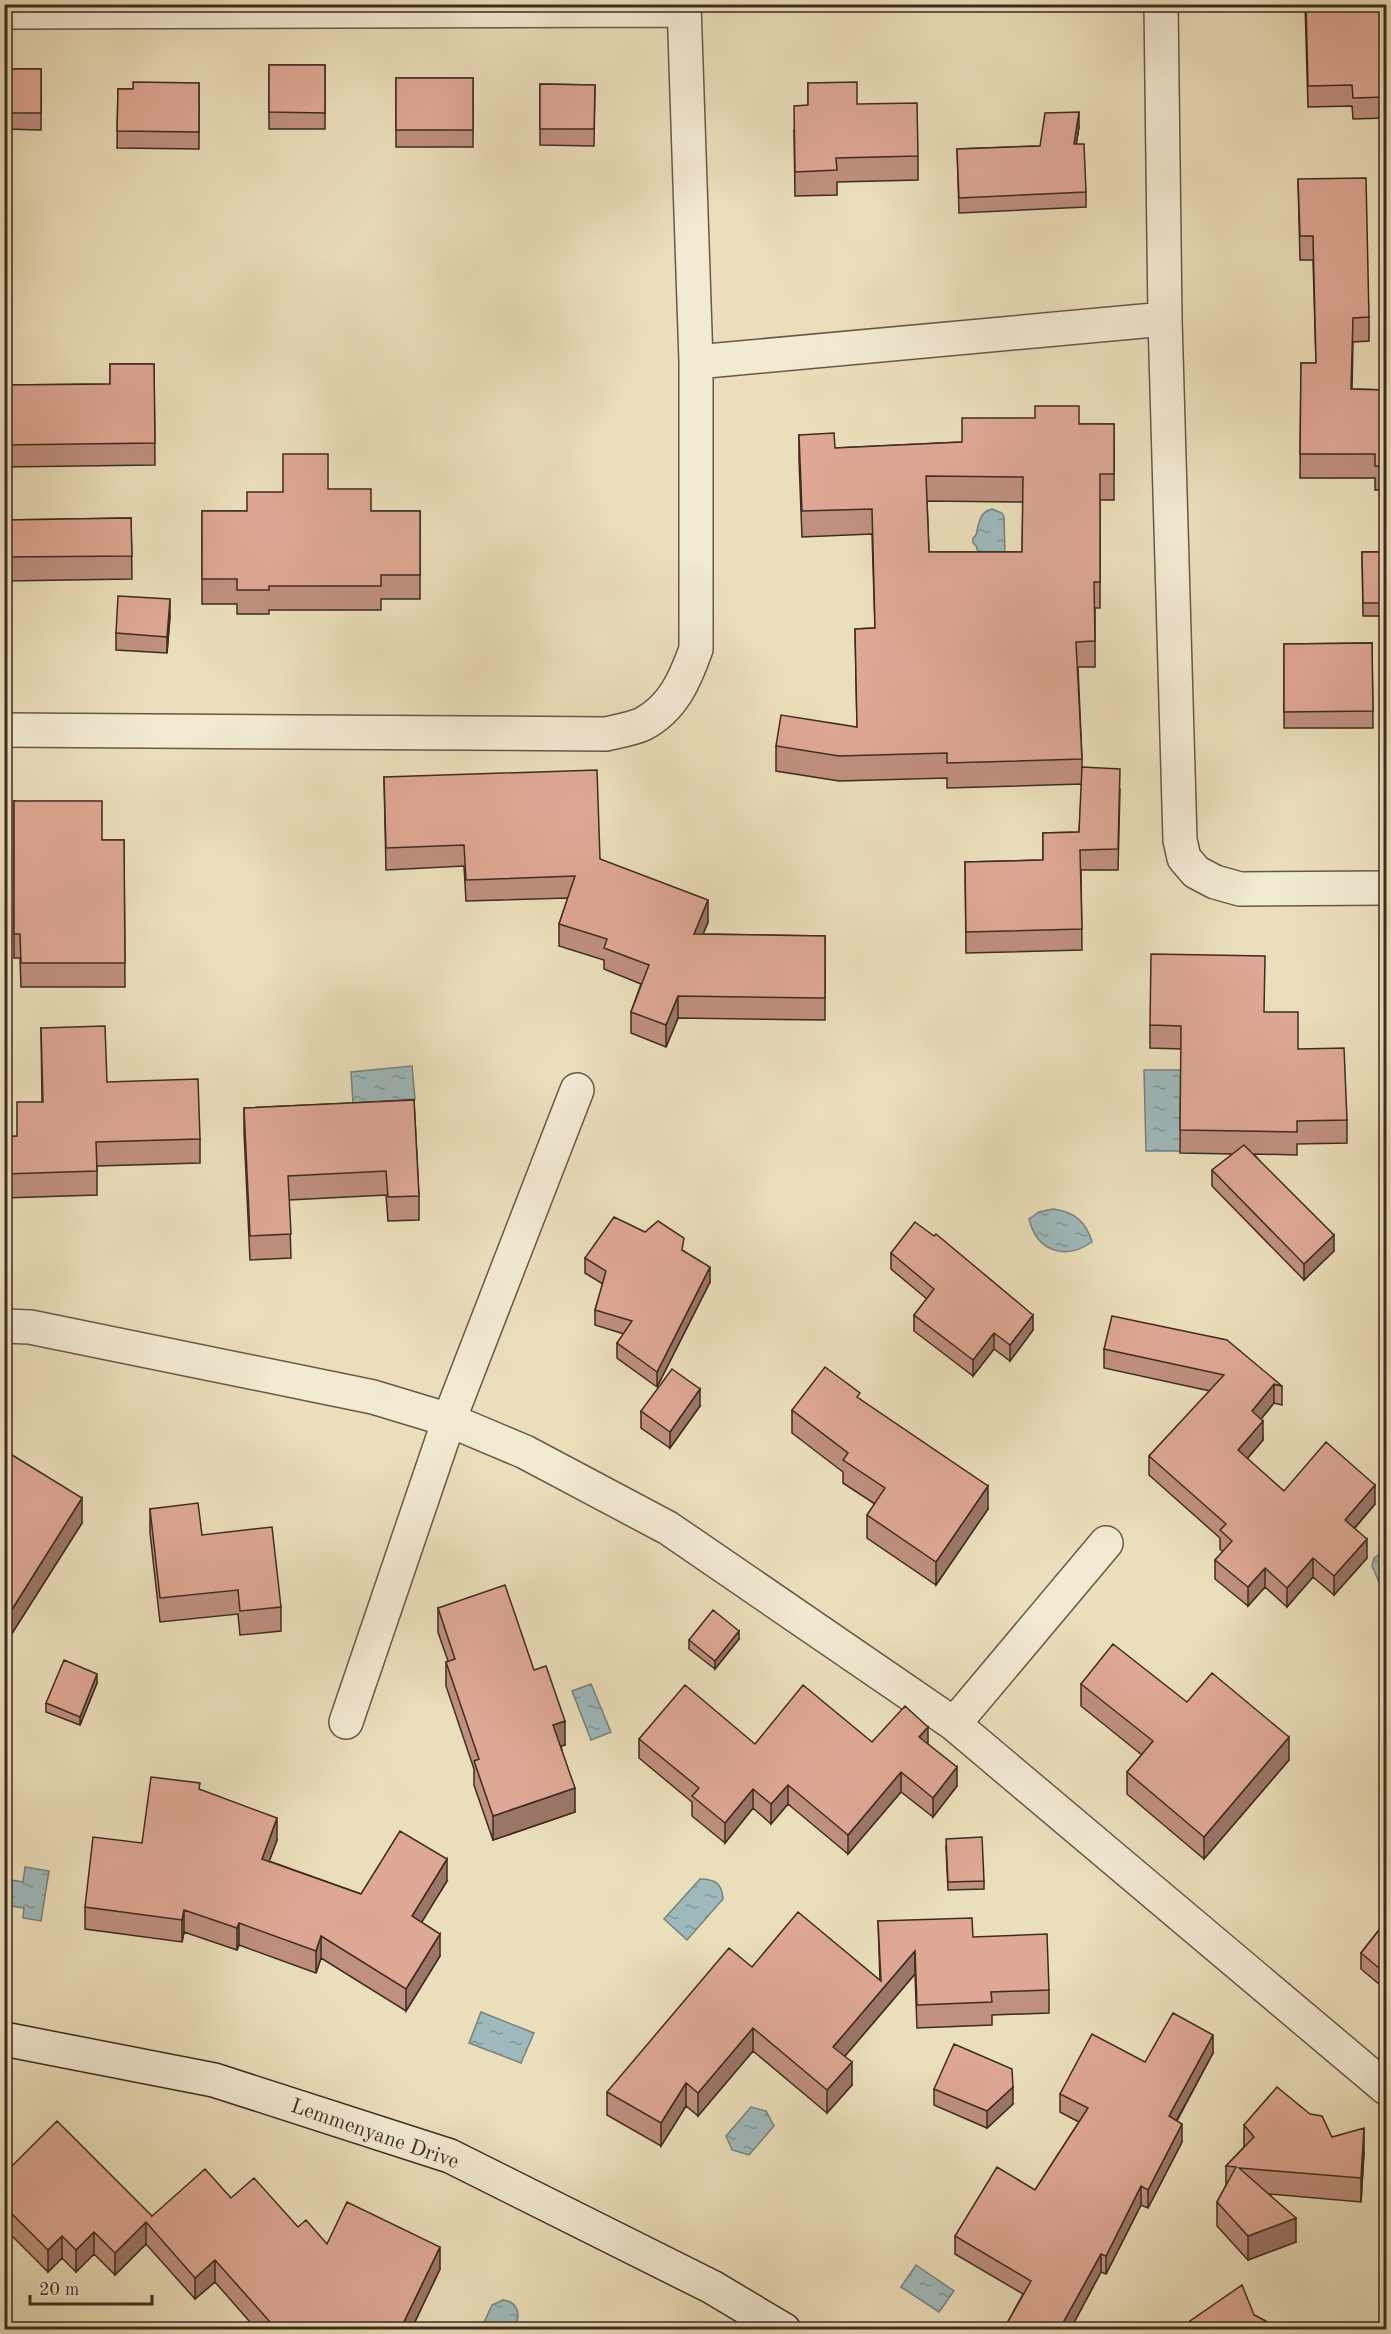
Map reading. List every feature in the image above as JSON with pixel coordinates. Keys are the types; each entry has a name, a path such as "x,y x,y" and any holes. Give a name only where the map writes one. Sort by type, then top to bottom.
{"street":[{"path":"1161,4 1166,319 1180,840 1184,858 1196,872 1215,882 1240,888 1386,888"},
{"path":"4,12 684,7 696,362 696,649 684,682 665,709 641,725 606,734 4,730"},
{"path":"696,362 1166,319"},
{"path":"346,1722 448,1420 577,1090"},
{"path":"4,1326 30,1327 373,1396 448,1420 525,1452 668,1528 954,1724 1386,2088"},
{"path":"954,1724 1106,1543"},
{"name":"Lemmenyane Drive","path":"4,2039 214,2080 450,2156 711,2287 784,2330"}],"water":[{"path":"992,509 1002,513 1004,517 1005,553 979,554 973,538 982,515"},
{"path":"412,1066 415,1099 353,1103 351,1072"},
{"path":"1144,1070 1181,1070 1183,1151 1146,1151"},
{"path":"1053,1209 1067,1212 1083,1223 1092,1242 1082,1248 1062,1252 1045,1245 1038,1239 1029,1219 1039,1212"},
{"path":"1386,1550 1386,1598 1372,1566 1374,1558"},
{"path":"591,1684 611,1732 591,1740 572,1691"},
{"path":"25,1867 49,1871 41,1921 23,1918 24,1908 5,1905 5,1879 23,1882"},
{"path":"700,1879 717,1883 723,1899 687,1940 664,1919"},
{"path":"481,2012 534,2033 521,2063 469,2043"},
{"path":"751,2107 766,2111 774,2126 749,2155 732,2150 726,2136"},
{"path":"916,2265 954,2291 939,2312 901,2287"},
{"path":"503,2300 509,2301 516,2307 518,2320 515,2329 481,2329 492,2305"}],"building":[{"path":"1306,4 1386,4 1386,97 1353,98 1352,85 1308,86"},
{"path":"269,65 325,65 325,113 269,112"},
{"path":"4,69 41,69 41,113 4,113"},
{"path":"396,78 473,78 473,130 396,130"},
{"path":"133,82 199,83 199,132 117,131 118,89 133,89"},
{"path":"857,82 857,104 917,103 918,156 836,158 837,170 795,172 794,106 808,105 808,83"},
{"path":"540,84 595,85 594,129 540,129"},
{"path":"1079,112 1074,144 1084,144 1086,192 959,198 957,149 1040,146 1045,113"},
{"path":"1366,178 1369,317 1353,318 1351,389 1386,390 1386,466 1375,466 1375,454 1300,454 1301,363 1316,363 1313,236 1300,236 1298,179"},
{"path":"110,364 154,364 155,443 4,445 4,385 110,384"},
{"path":"1035,406 1079,406 1079,424 1114,424 1114,474 1100,474 1100,582 1094,582 1095,641 1076,642 1082,759 947,763 947,753 839,756 776,746 781,715 857,727 855,629 875,628 872,509 802,511 799,435 834,433 835,448 962,442 962,418 1035,418","holes":["926,476 1023,477 1022,552 929,552"]},
{"path":"283,454 328,454 328,489 371,489 371,511 420,511 420,575 381,575 381,586 269,586 269,590 237,590 237,579 202,579 202,511 247,511 247,492 283,492"},
{"path":"131,518 132,556 4,557 4,520"},
{"path":"1362,552 1386,552 1386,603 1363,603"},
{"path":"118,596 170,599 167,637 116,633"},
{"path":"1372,643 1373,711 1284,712 1284,644"},
{"path":"1082,767 1120,769 1118,849 1080,850 1082,929 966,932 965,862 1043,860 1043,833 1079,832"},
{"path":"597,770 600,859 708,900 694,934 825,936 825,998 678,996 666,1025 631,1012 649,965 604,948 607,939 559,924 575,876 466,880 464,845 386,848 384,777"},
{"path":"14,801 102,801 102,840 124,840 125,963 21,963 20,934 14,934"},
{"path":"1151,954 1265,956 1264,1012 1298,1012 1298,1049 1344,1048 1347,1120 1297,1121 1297,1132 1180,1130 1181,1026 1150,1025"},
{"path":"105,1026 107,1082 198,1079 200,1139 96,1142 97,1171 4,1174 4,1137 17,1136 17,1102 43,1102 41,1028"},
{"path":"414,1100 419,1196 388,1197 386,1171 288,1176 291,1234 250,1236 244,1108"},
{"path":"1244,1145 1334,1235 1304,1264 1212,1170"},
{"path":"614,1217 645,1232 658,1221 684,1238 682,1250 710,1267 657,1372 617,1343 632,1321 595,1310 606,1271 585,1258"},
{"path":"915,1222 934,1236 936,1234 1033,1315 1010,1345 994,1333 973,1360 914,1315 934,1289 891,1253"},
{"path":"1112,1316 1227,1340 1282,1386 1274,1384 1252,1411 1263,1421 1238,1450 1284,1491 1326,1442 1375,1485 1345,1520 1367,1539 1334,1576 1313,1558 1287,1588 1265,1568 1248,1587 1215,1560 1232,1541 1220,1530 1226,1524 1149,1456 1224,1375 1104,1349"},
{"path":"825,1367 860,1393 857,1397 988,1486 936,1562 867,1515 885,1488 843,1460 848,1453 792,1410"},
{"path":"672,1369 700,1389 670,1432 641,1411"},
{"path":"4,1450 82,1498 11,1611 4,1607"},
{"path":"198,1503 202,1535 272,1527 281,1607 240,1611 238,1590 160,1598 150,1509"},
{"path":"505,1585 534,1670 546,1666 565,1721 553,1725 575,1788 493,1816 474,1761 479,1759 446,1662 455,1659 438,1608"},
{"path":"713,1610 739,1631 715,1661 689,1640"},
{"path":"1113,1644 1187,1702 1212,1673 1289,1737 1204,1837 1127,1772 1153,1741 1081,1684"},
{"path":"64,1660 97,1674 80,1717 46,1703"},
{"path":"685,1685 755,1744 803,1685 872,1742 905,1706 928,1727 919,1737 957,1767 933,1798 901,1772 848,1835 788,1785 771,1804 753,1789 725,1823 692,1796 699,1788 639,1739"},
{"path":"151,1777 200,1783 199,1789 277,1818 262,1859 361,1894 400,1831 447,1859 412,1916 440,1934 406,1989 321,1936 316,1951 239,1923 237,1928 184,1910 182,1920 85,1907 93,1837 142,1843"},
{"path":"982,1837 984,1881 948,1882 946,1839"},
{"path":"798,1912 881,1981 878,1921 972,1918 973,1937 1047,1934 1049,1990 991,1992 992,2002 917,2005 915,1951 833,2047 852,2062 827,2090 753,2028 698,2093 686,2083 661,2123 607,2092 729,1948 752,1967"},
{"path":"1386,1921 1386,1974 1361,1953"},
{"path":"1173,2013 1213,2035 1169,2116 1182,2124 1148,2190 1141,2186 1106,2256 1101,2254 1059,2330 1010,2330 1005,2327 1031,2281 955,2236 997,2167 1035,2190 1088,2108 1060,2094 1092,2034 1145,2062"},
{"path":"954,2044 1012,2069 1013,2087 987,2111 934,2089"},
{"path":"1277,2087 1310,2114 1322,2116 1332,2137 1364,2128 1361,2178 1239,2168 1296,2218 1248,2236 1217,2202 1236,2167 1226,2166 1254,2137 1244,2125"},
{"path":"57,2121 151,2217 205,2169 231,2198 254,2178 298,2227 306,2220 327,2244 347,2202 440,2247 400,2330 278,2330 270,2326 270,2322 215,2260 195,2278 146,2222 115,2253 94,2232 76,2250 62,2236 48,2250 4,2206 4,2174"},
{"path":"1242,2285 1254,2315 1283,2330 1196,2330 1190,2321"}]}
